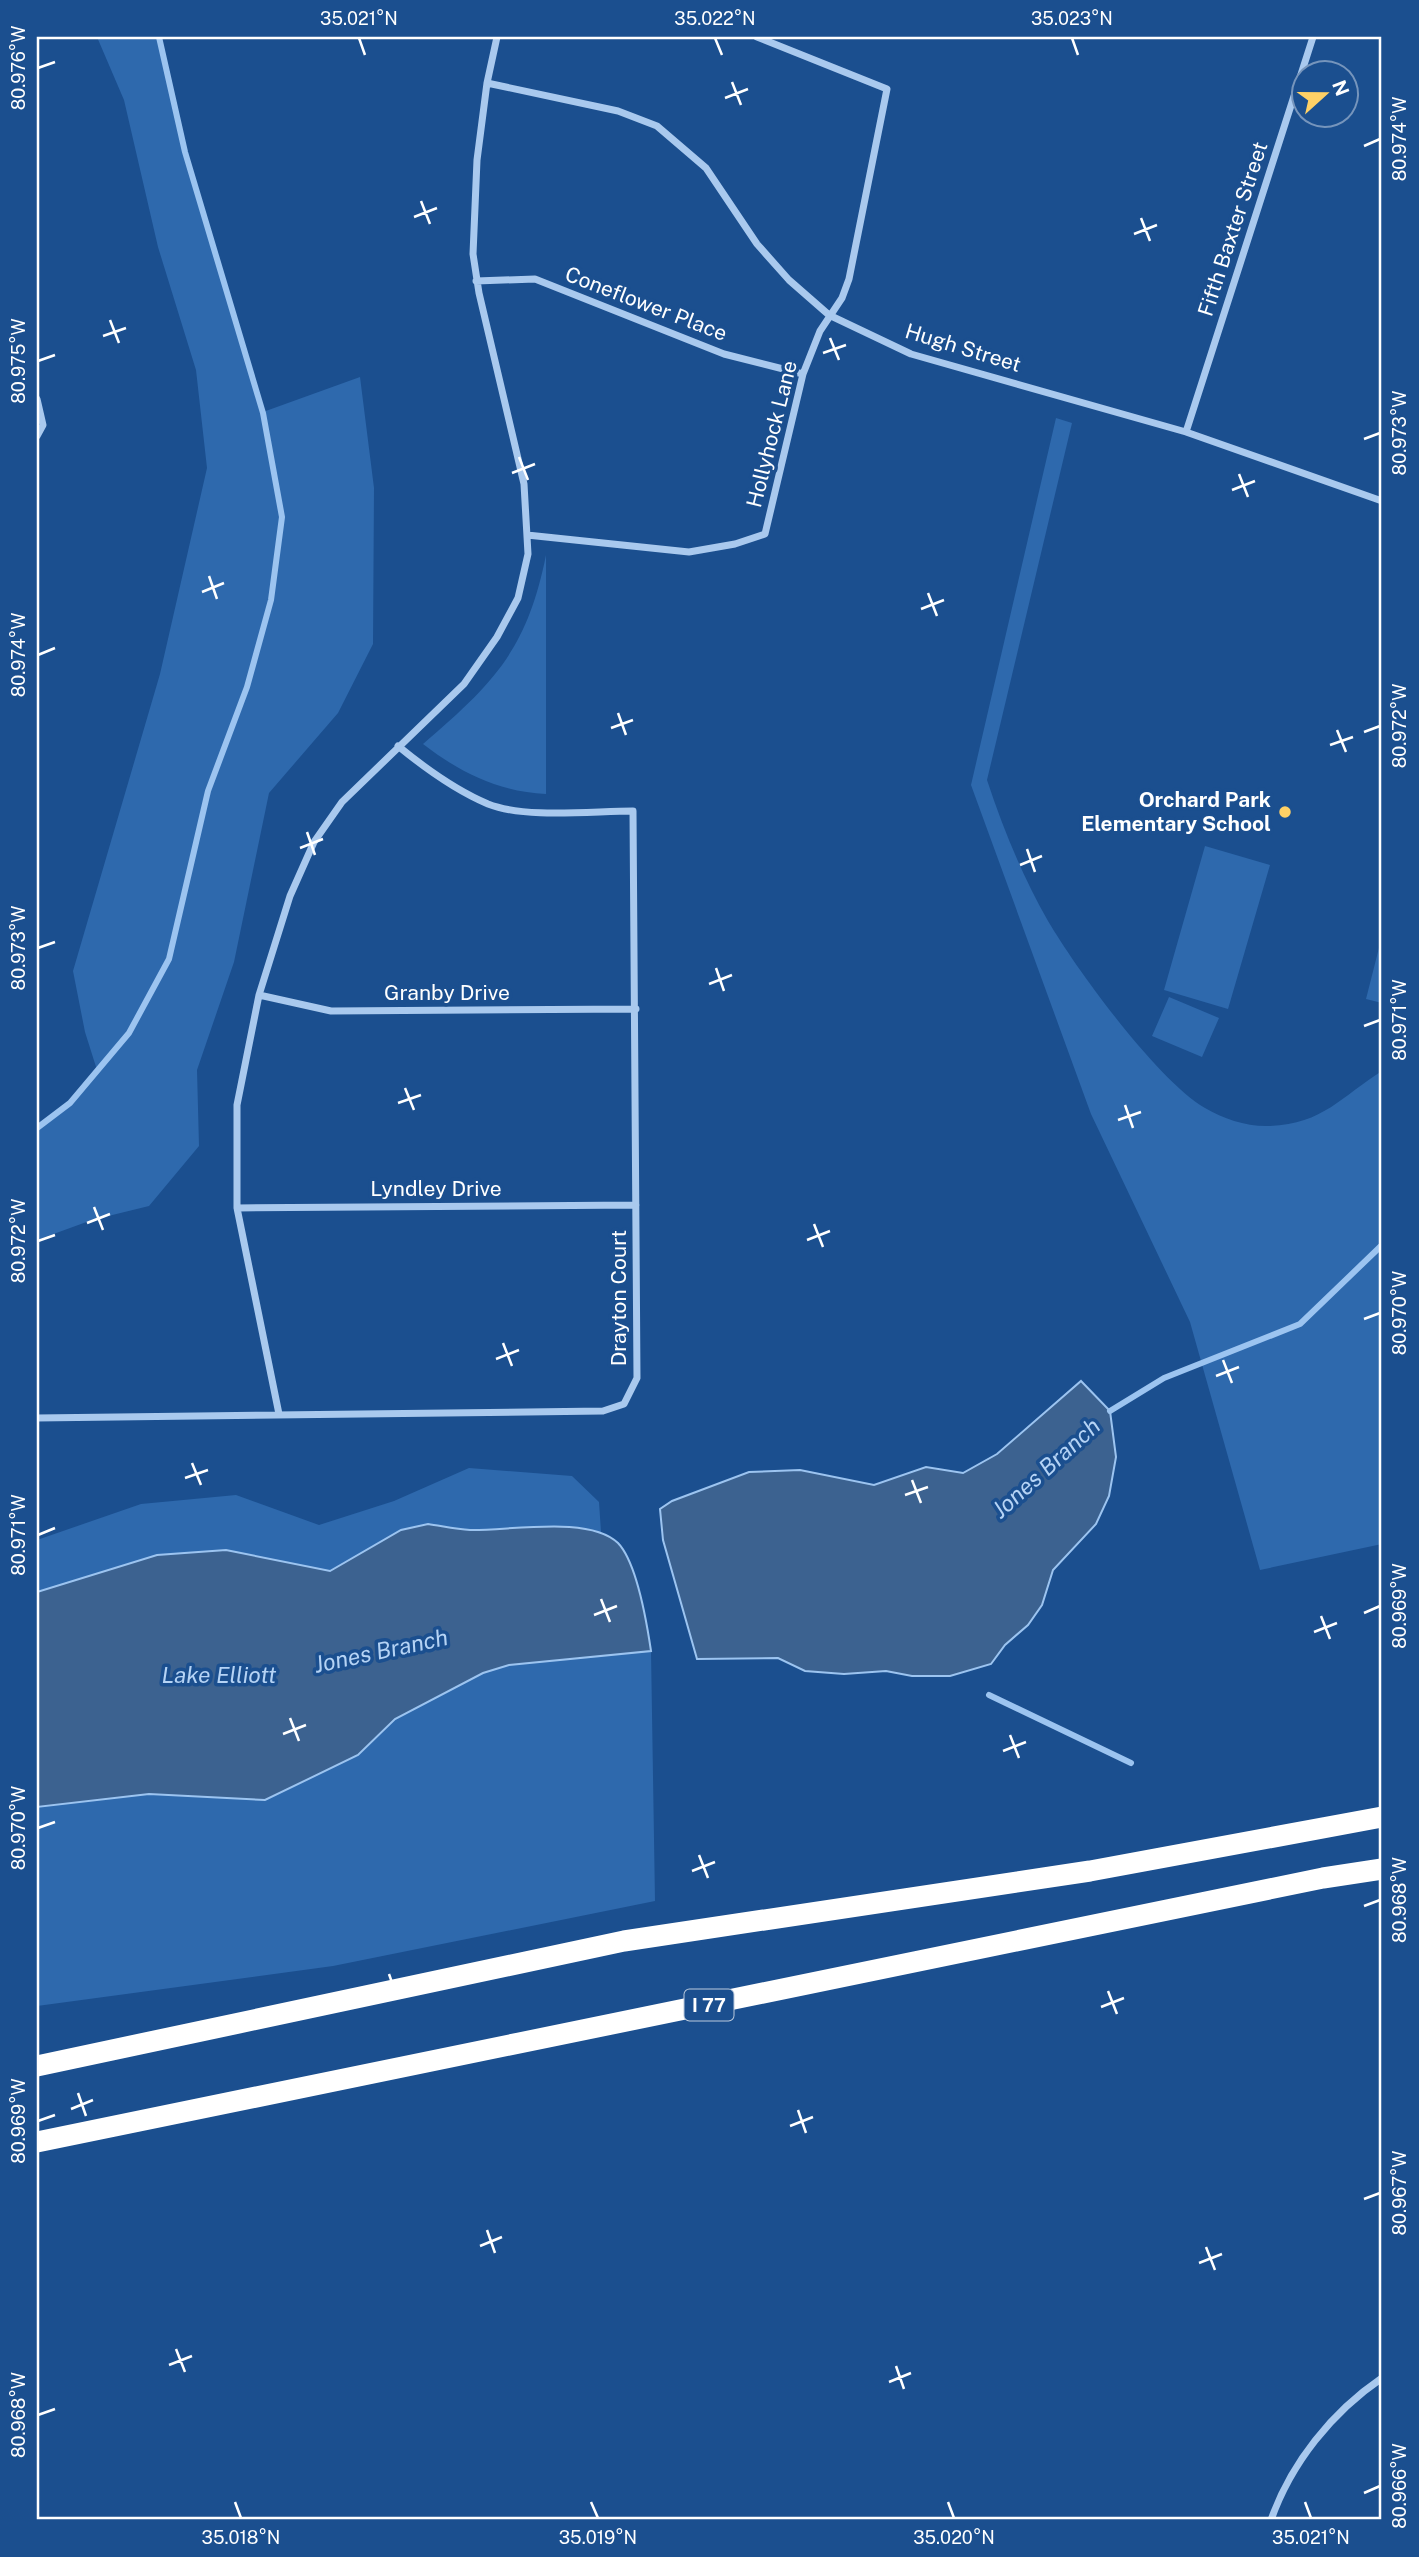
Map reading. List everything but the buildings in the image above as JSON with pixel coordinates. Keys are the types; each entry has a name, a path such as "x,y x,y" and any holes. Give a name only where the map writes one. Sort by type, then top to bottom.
{"highway":[{"path":"37,2066 624,1941 1090,1871 1382,1817"},
{"name":"I 77","path":"37,2142 1323,1878 1382,1869"}],"street":[{"path":"279,1414 237,1208 237,1105 259,996 290,896 314,842 342,802 464,684 497,637 518,598 528,554 524,484 476,281 473,214 487,83 498,37"},
{"name":"Hollyhock Lane","path":"527,535 689,552 735,544 765,534 803,374 829,315 842,298 849,279 887,89 757,37"},
{"name":"Fifth Baxter Street","path":"1186,432 1313,37"},
{"name":"Hugh Street","path":"487,83 618,111 657,126 706,167 757,244 789,280 829,315 911,354 1186,432 1382,502"},
{"name":"Coneflower Place","path":"476,281 535,279 724,354 803,374"},
{"path":"37,399 43,425 37,436"},
{"name":"Drayton Court","path":"37,1418 603,1411 624,1404 637,1378 633,811 527,811 490,805 436,776 398,746"},
{"name":"Granby Drive","path":"259,996 331,1011 636,1010"},
{"name":"Lyndley Drive","path":"237,1208 636,1206"},
{"path":"1271,2520 1284,2490 1316,2440 1347,2407 1382,2378"}],"shaded area":[{"path":"97,37 159,37 185,152 263,412 360,377 374,488 373,644 338,713 269,793 234,962 197,1070 199,1146 149,1206 92,1220 37,1240 37,1128 70,1103 97,1070 85,1032 73,971 160,674 207,468 196,370 158,247 124,100"},
{"path":"1056,418 1072,423 987,780 1022,870 1061,942 1142,1049 1164,1074 1205,1108 1236,1122 1261,1126 1288,1124 1304,1120 1331,1107 1382,1071 1382,1544 1260,1570 1190,1322 1091,1114 971,785"},
{"path":"546,555 546,794 512,789 480,779 423,744 470,702 504,662 529,616"},
{"path":"1205,846 1270,865 1228,1009 1164,990"},
{"path":"1382,936 1382,1003 1366,999"},
{"path":"1169,997 1219,1018 1202,1057 1152,1036"},
{"path":"469,1468 572,1476 599,1502 601,1532 569,1527 469,1530 428,1524 330,1571 226,1550 157,1555 37,1592 37,1540 141,1504 236,1495 319,1525 394,1501"},
{"path":"651,1651 655,1901 333,1966 37,2006 37,1807 149,1794 265,1800 358,1755 395,1719 483,1673 509,1665"}],"water":[{"path":"1081,1381 1110,1411 1116,1457 1109,1496 1096,1524 1053,1570 1042,1605 1028,1625 1005,1645 991,1664 950,1676 912,1676 886,1671 844,1674 805,1671 778,1658 697,1659 663,1540 660,1509 672,1501 749,1472 800,1470 874,1485 926,1467 963,1473 997,1454"},
{"name":"Lake Elliott","path":"428,1524 470,1530 569,1527 605,1534 618,1543 631,1565 640,1594 651,1651 509,1665 483,1673 395,1719 358,1755 265,1800 149,1794 37,1807 37,1592 157,1555 226,1550 330,1571 401,1530"}],"waterway":[{"path":"37,1128 70,1103 129,1033 169,959 208,791 247,687 271,600 282,517 263,413 185,152 159,37"},
{"name":"Jones Branch","path":"1110,1411 1164,1378 1300,1324 1382,1245"},
{"path":"989,1695 1131,1763"}],"place":[{"name":"Orchard Park Elementary School","path":"1285,812"}]}
